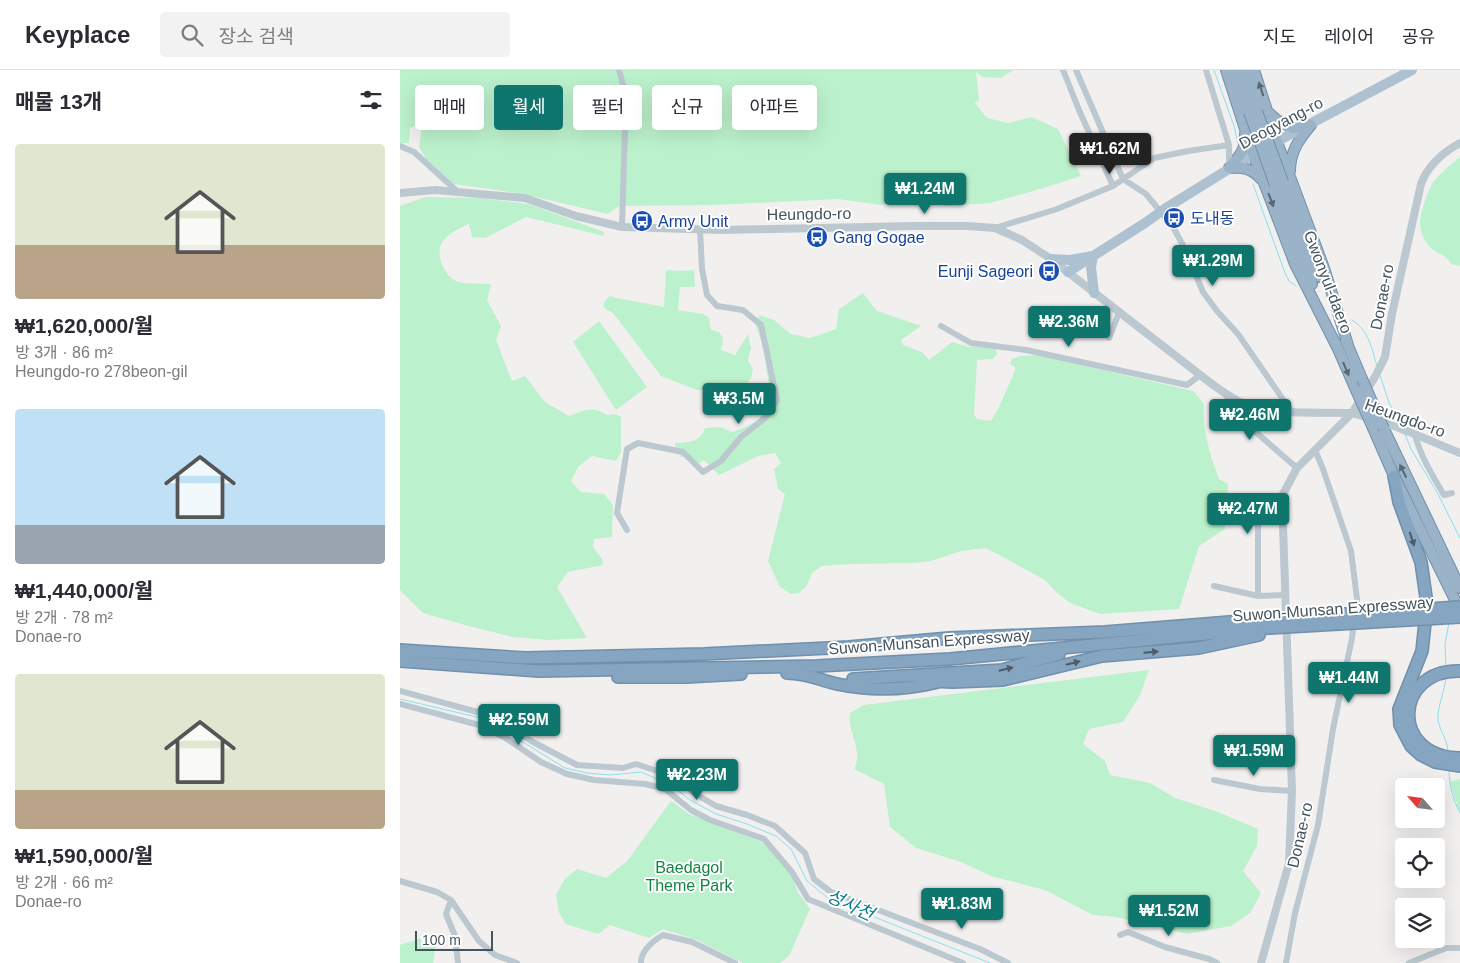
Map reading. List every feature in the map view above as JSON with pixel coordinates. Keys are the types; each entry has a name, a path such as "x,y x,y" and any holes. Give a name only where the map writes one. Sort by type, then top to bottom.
{"highway":[{"path":"1226,70 1253,154 1278,181"},
{"path":"1234,70 1277,142 1278,181"},
{"path":"1244,70 1278,181"},
{"path":"1244,124 1254,133 1266,128 1258,111 1254,70"},
{"path":"1258,111 1293,128 1310,125"},
{"path":"1229,168 1240,156 1246,143 1244,124"},
{"path":"1278,181 1290,161 1297,142 1310,125"},
{"path":"1229,168 1243,167 1278,181"},
{"name":"Gwonyul-daero","path":"1278,181 1362,379 1378,428"},
{"name":"Gwonyul-daero","path":"1278,181 1337,348 1356,390 1378,428"},
{"path":"1378,428 1394,476 1399,502 1421,562 1427,604 1422,650 1399,709 1400,725 1411,746 1421,755 1459,762"},
{"path":"1378,428 1452,582 1460,608"},
{"path":"1394,476 1452,582 1460,588"},
{"name":"Suwon-Munsan Expressway","path":"400,662 464,666 512,675 846,665 950,659 1096,646 1460,608"},
{"name":"Suwon-Munsan Expressway","path":"400,650 525,658 640,656 849,647 949,638 1268,627 1460,617"},
{"path":"1096,646 1002,670 853,679 866,682 1002,680 1102,656 1199,648 1268,627 1460,622"},
{"path":"1436,758 1415,737 1407,719 1410,701 1419,687 1428,679 1451,670 1460,671"},
{"path":"625,673 790,673 821,678 836,684 886,689 924,686 938,682"}],"main road":[{"name":"Deogyang-ro","path":"1093,256 1253,154 1412,70"},
{"path":"1051,259 1070,260 1093,256"},
{"path":"1068,272 1093,256"},
{"path":"1093,256 1094,293"}],"street":[{"path":"619,70 626,95 622,227"},
{"path":"1063,70 1113,186"},
{"path":"1076,70 1123,179 1146,194 1173,227 1185,249 1203,292 1238,334 1291,411"},
{"path":"1206,70 1229,145 1229,168"},
{"name":"Donae-ro","path":"1261,963 1289,863 1292,791 1282,496 1297,468 1352,414 1375,377 1385,357 1392,314 1425,172 1432,163 1460,143"},
{"path":"995,228 1057,209 1113,186 1154,158 1229,145"},
{"path":"400,146 414,152 458,192"},
{"name":"Heungdo-ro","path":"400,193 435,190 525,198 576,216 622,227 700,230 913,226 995,228 1022,240 1051,259 1225,394 1251,406 1270,411 1352,414 1396,427 1460,453"},
{"path":"627,530 617,513 627,449 638,444 683,452 703,472 721,461 741,437 765,418 777,400 761,325 743,310 717,306 707,295 702,269 700,230"},
{"path":"1109,338 1119,312"},
{"path":"941,326 971,342 1026,350 1187,385 1200,375"},
{"path":"1225,394 1242,420 1297,468"},
{"path":"1414,434 1428,470 1444,495 1452,493"},
{"name":"Donae-ro","path":"1286,963 1294,913 1318,825 1333,729 1352,638 1357,599 1351,551 1315,450"},
{"path":"1258,596 1258,516 1266,508 1282,506"},
{"path":"1214,586 1258,596 1285,595"},
{"path":"400,691 492,716 533,742 577,765 623,768 636,764 675,777 694,793 716,806 748,815 775,826 805,853 814,879 831,892 980,949 1008,963"},
{"path":"400,704 479,726 504,737 541,762 567,774 594,780 645,784 665,789 691,810 710,820 764,839 792,872 808,900 963,963"},
{"path":"1214,780 1292,791"},
{"path":"400,881 437,892 451,900 479,942 495,955 517,963"},
{"path":"451,900 446,914 455,936 458,963"},
{"path":"1120,935 1128,932 1165,947 1217,963"},
{"path":"641,963 641,958 651,942 663,935 692,942 735,963"},
{"path":"1409,963 1446,948 1460,948"}],"green space":[{"path":"400,70 1013,70 1001,78 983,77 976,72 979,101 974,102 987,118 1009,123 1031,117 1058,129 1081,176 990,203 948,206 913,200 880,205 838,199 715,205 619,206 608,214 523,194 454,184 426,159 419,147 420,130 484,130 484,85 415,85 415,126 410,128 409,143 400,143"},
{"path":"1460,157 1460,266 1451,264 1449,260 1429,246 1423,236 1420,219 1427,195 1434,181"},
{"path":"425,197 479,198 529,204 604,232 604,236 526,217 485,238 472,237 469,224 449,235 441,245 440,251 443,267 454,280 464,283 491,284 487,300 501,326 496,340 512,381 525,376 545,402 569,416 584,411 597,410 607,415 615,414 621,417 621,452 616,461 592,456 578,467 571,481 581,492 604,494 613,505 612,537 594,539 593,547 602,559 603,565 568,572 557,587 587,638 548,640 513,637 465,625 423,613 400,590 400,206"},
{"path":"666,270 694,270 695,287 680,287 678,310 703,314 709,318 711,330 719,332 723,338 721,350 735,355 748,334 751,348 748,360 753,369 751,378 742,390 697,390 661,376 613,313 603,306 610,296 664,307"},
{"path":"863,293 877,311 921,326 901,340 903,345 922,352 929,360 952,342 969,347 992,346 996,349 997,354 993,359 977,360 974,415 977,419 991,421 1015,371 1015,367 1010,364 1012,359 1020,356 1038,355 1193,391 1204,404 1207,442 1219,479 1228,484 1225,529 1199,546 1179,609 1100,614 1070,603 1045,580 986,548 961,551 931,561 915,563 822,566 812,573 806,587 799,593 791,594 780,587 768,561 785,494 778,489 774,469 781,463 775,453 758,456 719,475 704,460 700,463 695,463 690,457 681,457 676,450 675,443 689,442 697,439 705,428 720,427 732,432 746,427 765,412 774,399 769,386 763,346 756,326 759,315 774,320 791,334 810,338 836,329 839,309"},
{"path":"599,321 647,387 616,410 573,342"},
{"path":"1149,670 1140,695 1123,722 1089,729 1083,744 1105,761 1110,775 1150,783 1175,798 1218,812 1258,829 1257,846 1243,871 1261,893 1250,913 1231,926 1187,934 1116,917 1093,915 1045,890 991,876 961,862 916,848 890,827 884,784 854,769 857,755 850,713 864,705"},
{"path":"1460,779 1460,813 1450,782"},
{"name":"Baedagol Theme Park","path":"671,801 689,814 762,842 792,872 797,891 810,909 789,956 780,963 743,963 697,940 663,929 649,938 610,925 598,934 566,924 559,913 556,895 564,880 577,869 606,878 627,861"},
{"path":"437,933 433,963 400,963 400,945"}],"waterway":[{"path":"1214,70 1234,126 1238,143"},
{"path":"1253,184 1285,273 1289,281 1296,286"},
{"path":"1352,320 1366,335 1377,366"},
{"path":"1380,375 1389,403 1402,426"},
{"path":"1405,434 1411,449 1438,494 1460,538"},
{"path":"1446,668 1445,644 1449,623"},
{"path":"1446,677 1438,720 1448,750"},
{"name":"성사천","path":"400,699 481,718 565,768 587,773 610,775 641,772 671,785 690,800 716,814 776,836 791,849 807,881 829,899 990,963"},
{"path":"1449,769 1452,792 1460,813"}],"place":[{"name":"도내동","path":"1174,218"},
{"name":"Army Unit","path":"642,221"},
{"name":"Gang Gogae","path":"817,237"},
{"name":"Eunji Sageori","path":"1049,271"}]}
